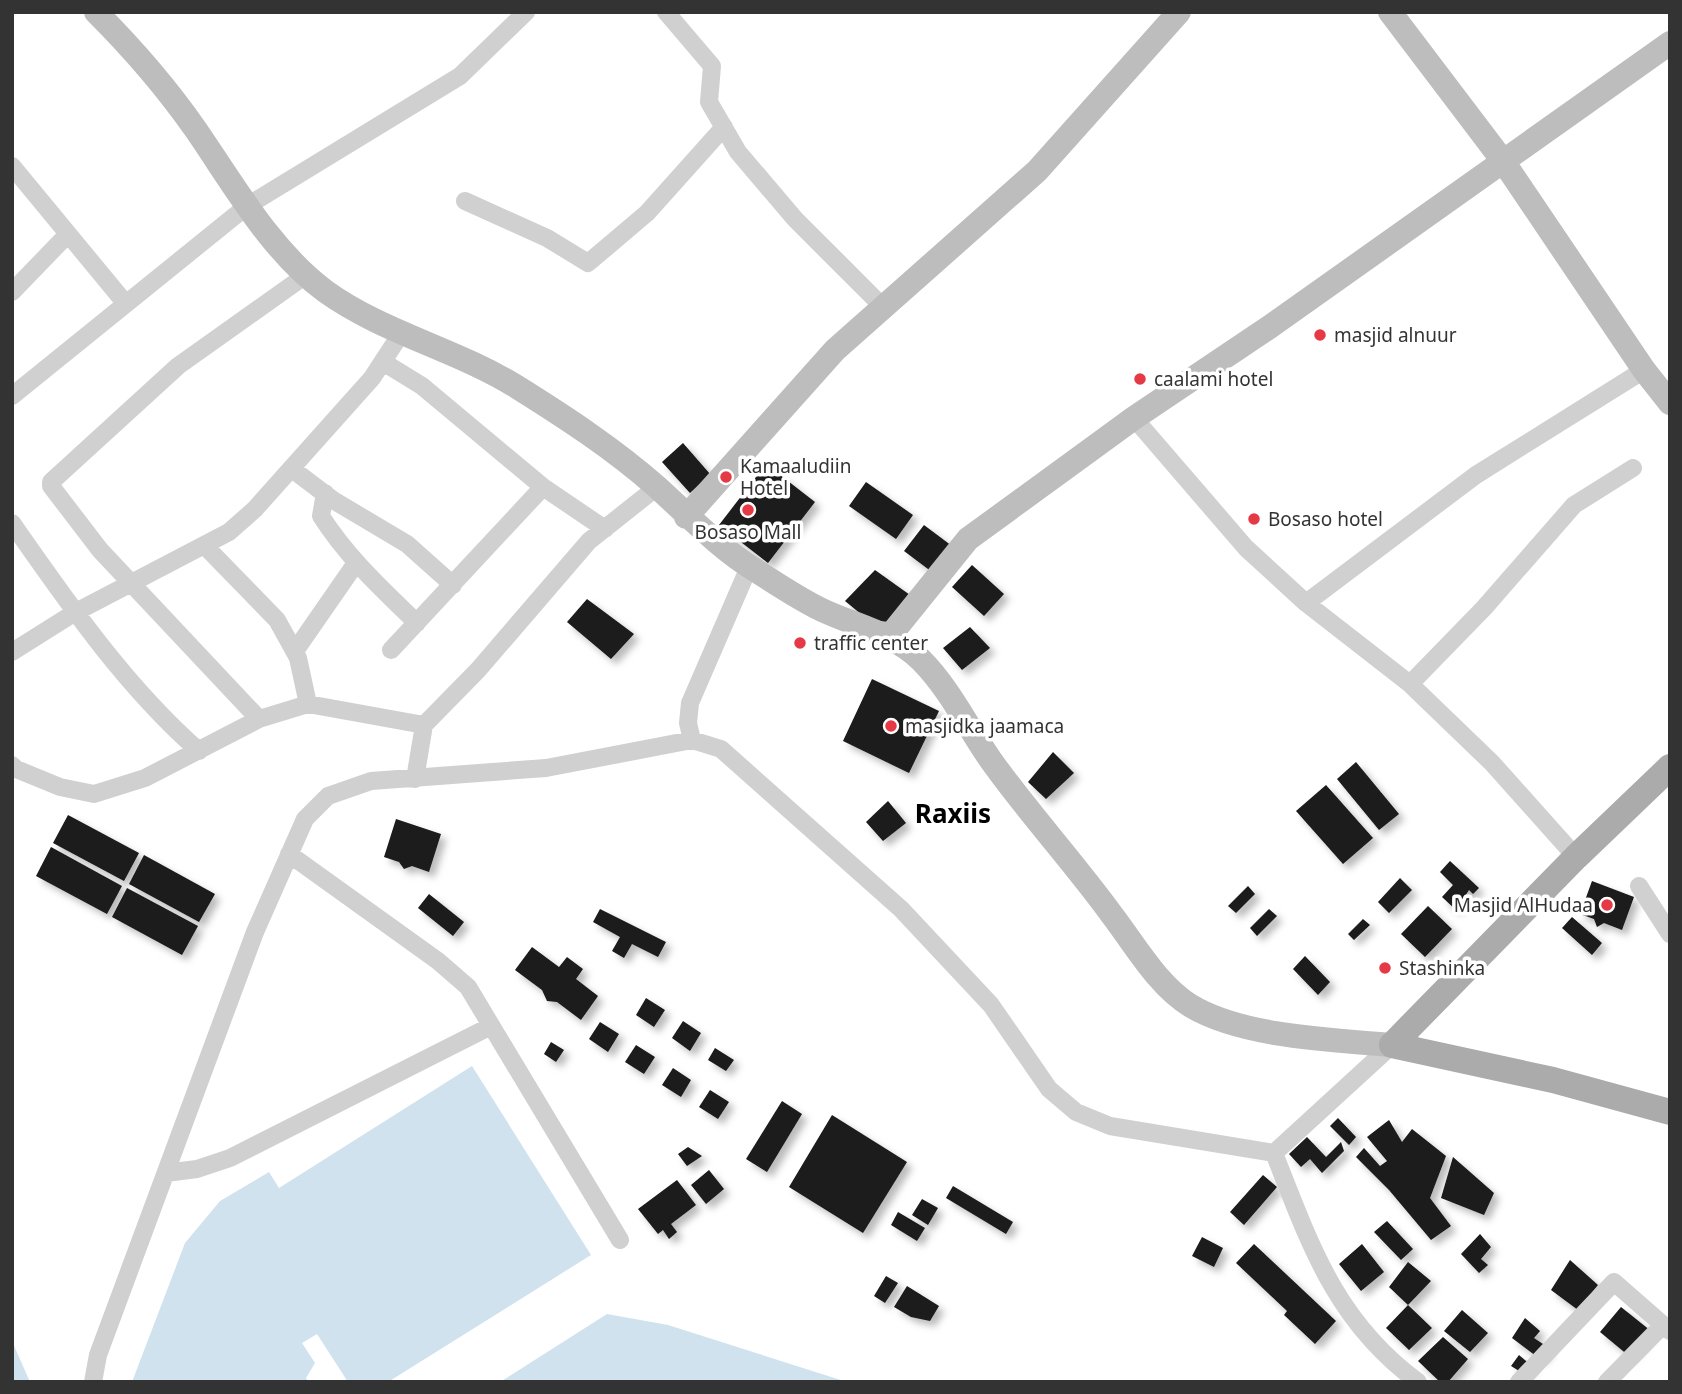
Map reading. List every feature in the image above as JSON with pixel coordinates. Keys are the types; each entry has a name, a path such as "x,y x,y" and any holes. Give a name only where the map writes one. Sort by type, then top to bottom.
{"main road":[{"path":"1392,1045 1576,857 1670,767"},
{"path":"1392,1045 1553,1080 1670,1112"}],"street":[{"path":"96,12 160,81 247,206 306,275 347,305 402,332 471,360 514,385 596,439 657,487 686,517 749,567 823,610 890,637 920,660 1002,776 1084,876 1149,965 1170,989 1191,1006 1227,1020 1285,1034 1392,1045"},
{"path":"12,396 247,206 460,76 526,12"},
{"path":"666,12 712,66 709,103 738,152 795,219 882,306"},
{"path":"686,517 835,351 882,306 1037,171 1179,12"},
{"path":"1390,12 1503,161 1644,370 1670,403"},
{"path":"890,637 968,539 1134,418 1271,327 1670,43"},
{"path":"465,201 547,237 588,263 647,213 724,127"},
{"path":"12,166 126,304"},
{"path":"12,292 68,234"},
{"path":"259,719 100,550 51,486 51,482 178,366 306,275"},
{"path":"12,652 74,613 229,532 292,469 372,379 402,332"},
{"path":"383,362 422,386 544,486 605,529"},
{"path":"1306,603 1476,475 1644,370"},
{"path":"1134,418 1246,548 1306,603 1410,684 1492,763 1576,857"},
{"path":"1410,684 1484,608 1574,505 1633,468"},
{"path":"292,469 407,544 453,585"},
{"path":"391,650 544,486"},
{"path":"415,779 424,725 478,670 589,541 657,487"},
{"path":"325,493 321,516 356,563 416,623"},
{"path":"12,523 74,613 168,724 199,751"},
{"path":"204,545 277,620 295,651 308,704"},
{"path":"295,651 356,563"},
{"path":"692,740 688,723 690,704 749,567"},
{"path":"12,765 60,787 94,794 145,778 259,719 308,704 424,725"},
{"path":"93,1382 98,1356 255,932 289,853 305,819 328,796 371,781 546,768 692,740 721,749 901,909 991,1005 1049,1090 1076,1112 1110,1126 1274,1153"},
{"path":"289,853 456,975 475,996 620,1240"},
{"path":"1639,886 1670,934"},
{"path":"166,1173 197,1168 230,1158 491,1026"},
{"path":"1274,1153 1392,1045"},
{"path":"1274,1153 1320,1267 1352,1318 1385,1357 1418,1382"},
{"path":"1519,1382 1614,1282 1666,1328 1607,1382"}],"water":[{"path":"472,1066 591,1255 388,1382 348,1382 317,1334 302,1343 315,1363 306,1378 308,1382 132,1382 185,1243 220,1201 269,1172 279,1188"},
{"path":"607,1314 668,1325 847,1382 500,1382"},
{"path":"12,1341 30,1382 12,1382"}],"building":[{"path":"683,443 710,474 690,493 662,462"},
{"path":"766,464 815,502 768,563 719,525"},
{"path":"866,482 913,515 896,539 849,506"},
{"path":"924,525 952,546 932,572 904,551"},
{"path":"972,565 1004,594 984,616 952,587"},
{"path":"875,570 910,595 888,622 867,619 845,601"},
{"path":"587,599 634,634 611,659 567,622"},
{"path":"970,627 990,648 962,670 943,648"},
{"name":"masjidka jaamaca","path":"872,679 939,711 909,773 843,741"},
{"path":"1053,752 1074,773 1046,799 1028,782"},
{"path":"1356,762 1399,814 1379,830 1337,779"},
{"path":"1326,785 1373,838 1343,864 1296,811"},
{"path":"888,801 906,823 883,841 866,822"},
{"path":"68,815 139,853 124,881 53,843"},
{"path":"396,819 441,834 429,872 412,866 404,869 399,862 384,857"},
{"path":"51,847 122,886 107,914 36,876"},
{"path":"144,855 215,894 199,922 129,884"},
{"path":"1450,861 1479,888 1473,894 1469,890 1456,910 1442,897 1453,885 1440,872"},
{"path":"1400,878 1412,890 1389,913 1378,902"},
{"name":"Masjid AlHudaa","path":"1592,881 1634,897 1622,930 1604,923 1597,927 1594,919 1580,914"},
{"path":"1248,886 1255,894 1236,913 1228,906"},
{"path":"127,888 198,926 182,955 112,917"},
{"path":"429,894 464,922 453,936 418,908"},
{"path":"1428,906 1452,929 1425,957 1401,934"},
{"path":"600,909 666,942 658,957 632,944 624,958 612,951 620,937 593,922"},
{"path":"1269,909 1277,916 1257,936 1250,928"},
{"path":"1572,917 1602,943 1592,955 1562,928"},
{"path":"1363,919 1370,925 1354,940 1348,934"},
{"path":"532,947 559,967 567,957 583,969 576,979 598,996 581,1020 557,1002 547,1001 542,990 515,970"},
{"path":"1305,956 1330,982 1318,995 1293,969"},
{"path":"646,998 665,1010 654,1027 636,1015"},
{"path":"683,1021 701,1033 690,1051 672,1038"},
{"path":"600,1022 619,1034 608,1052 589,1039"},
{"path":"551,1042 564,1050 556,1062 544,1054"},
{"path":"636,1045 655,1057 644,1074 625,1062"},
{"path":"715,1048 734,1060 726,1071 708,1060"},
{"path":"673,1068 691,1080 681,1097 662,1085"},
{"path":"710,1090 729,1102 718,1119 699,1107"},
{"path":"782,1101 802,1114 767,1172 746,1159"},
{"path":"832,1115 907,1162 863,1233 789,1187"},
{"path":"1338,1118 1356,1137 1349,1145 1330,1126"},
{"path":"1389,1120 1402,1142 1412,1129 1446,1156 1430,1198 1451,1226 1431,1240 1389,1190 1356,1157 1364,1148 1380,1166 1387,1161 1367,1137"},
{"path":"1307,1137 1326,1157 1341,1142 1344,1151 1322,1173 1310,1159 1301,1167 1289,1154"},
{"path":"688,1147 702,1156 687,1166 678,1154"},
{"path":"1453,1157 1494,1193 1484,1215 1441,1198"},
{"path":"709,1170 724,1189 706,1204 691,1185"},
{"path":"1263,1175 1277,1187 1244,1225 1230,1212"},
{"path":"677,1180 696,1205 671,1224 677,1232 669,1239 663,1230 658,1234 638,1209"},
{"path":"953,1186 1013,1222 1006,1234 946,1198"},
{"path":"922,1199 938,1208 928,1225 912,1215"},
{"path":"898,1212 925,1228 917,1241 891,1225"},
{"path":"1387,1221 1413,1249 1401,1260 1374,1232"},
{"path":"1480,1234 1491,1247 1481,1259 1488,1265 1479,1273 1461,1254"},
{"path":"1202,1237 1223,1248 1214,1267 1192,1256"},
{"path":"1254,1244 1336,1321 1315,1344 1284,1315 1287,1311 1236,1263"},
{"path":"1362,1244 1384,1272 1361,1291 1339,1264"},
{"path":"1570,1260 1598,1285 1578,1310 1551,1290"},
{"path":"1408,1262 1431,1281 1408,1305 1389,1287"},
{"path":"886,1276 898,1283 885,1303 874,1296"},
{"path":"907,1286 939,1306 930,1321 911,1317 894,1307"},
{"path":"1408,1305 1432,1328 1409,1350 1386,1328"},
{"path":"1621,1307 1651,1331 1629,1356 1600,1332"},
{"path":"1462,1310 1488,1333 1470,1352 1444,1331"},
{"path":"1525,1318 1540,1331 1534,1338 1549,1348 1540,1359 1512,1338"},
{"path":"1443,1337 1468,1359 1448,1382 1440,1382 1418,1361"},
{"path":"1519,1355 1532,1366 1524,1374 1511,1366"}],"place":[{"name":"masjid alnuur","path":"1320,335"},
{"name":"caalami hotel","path":"1140,379"},
{"name":"Kamaaludiin Hotel","path":"726,477"},
{"name":"Bosaso Mall","path":"748,510"},
{"name":"Bosaso hotel","path":"1254,519"},
{"name":"traffic center","path":"800,643"},
{"name":"masjidka jaamaca","path":"891,726"},
{"name":"Masjid AlHudaa","path":"1607,905"},
{"name":"Stashinka","path":"1385,968"}],"district":[{"name":"Raxiis","path":"953,814"}]}
